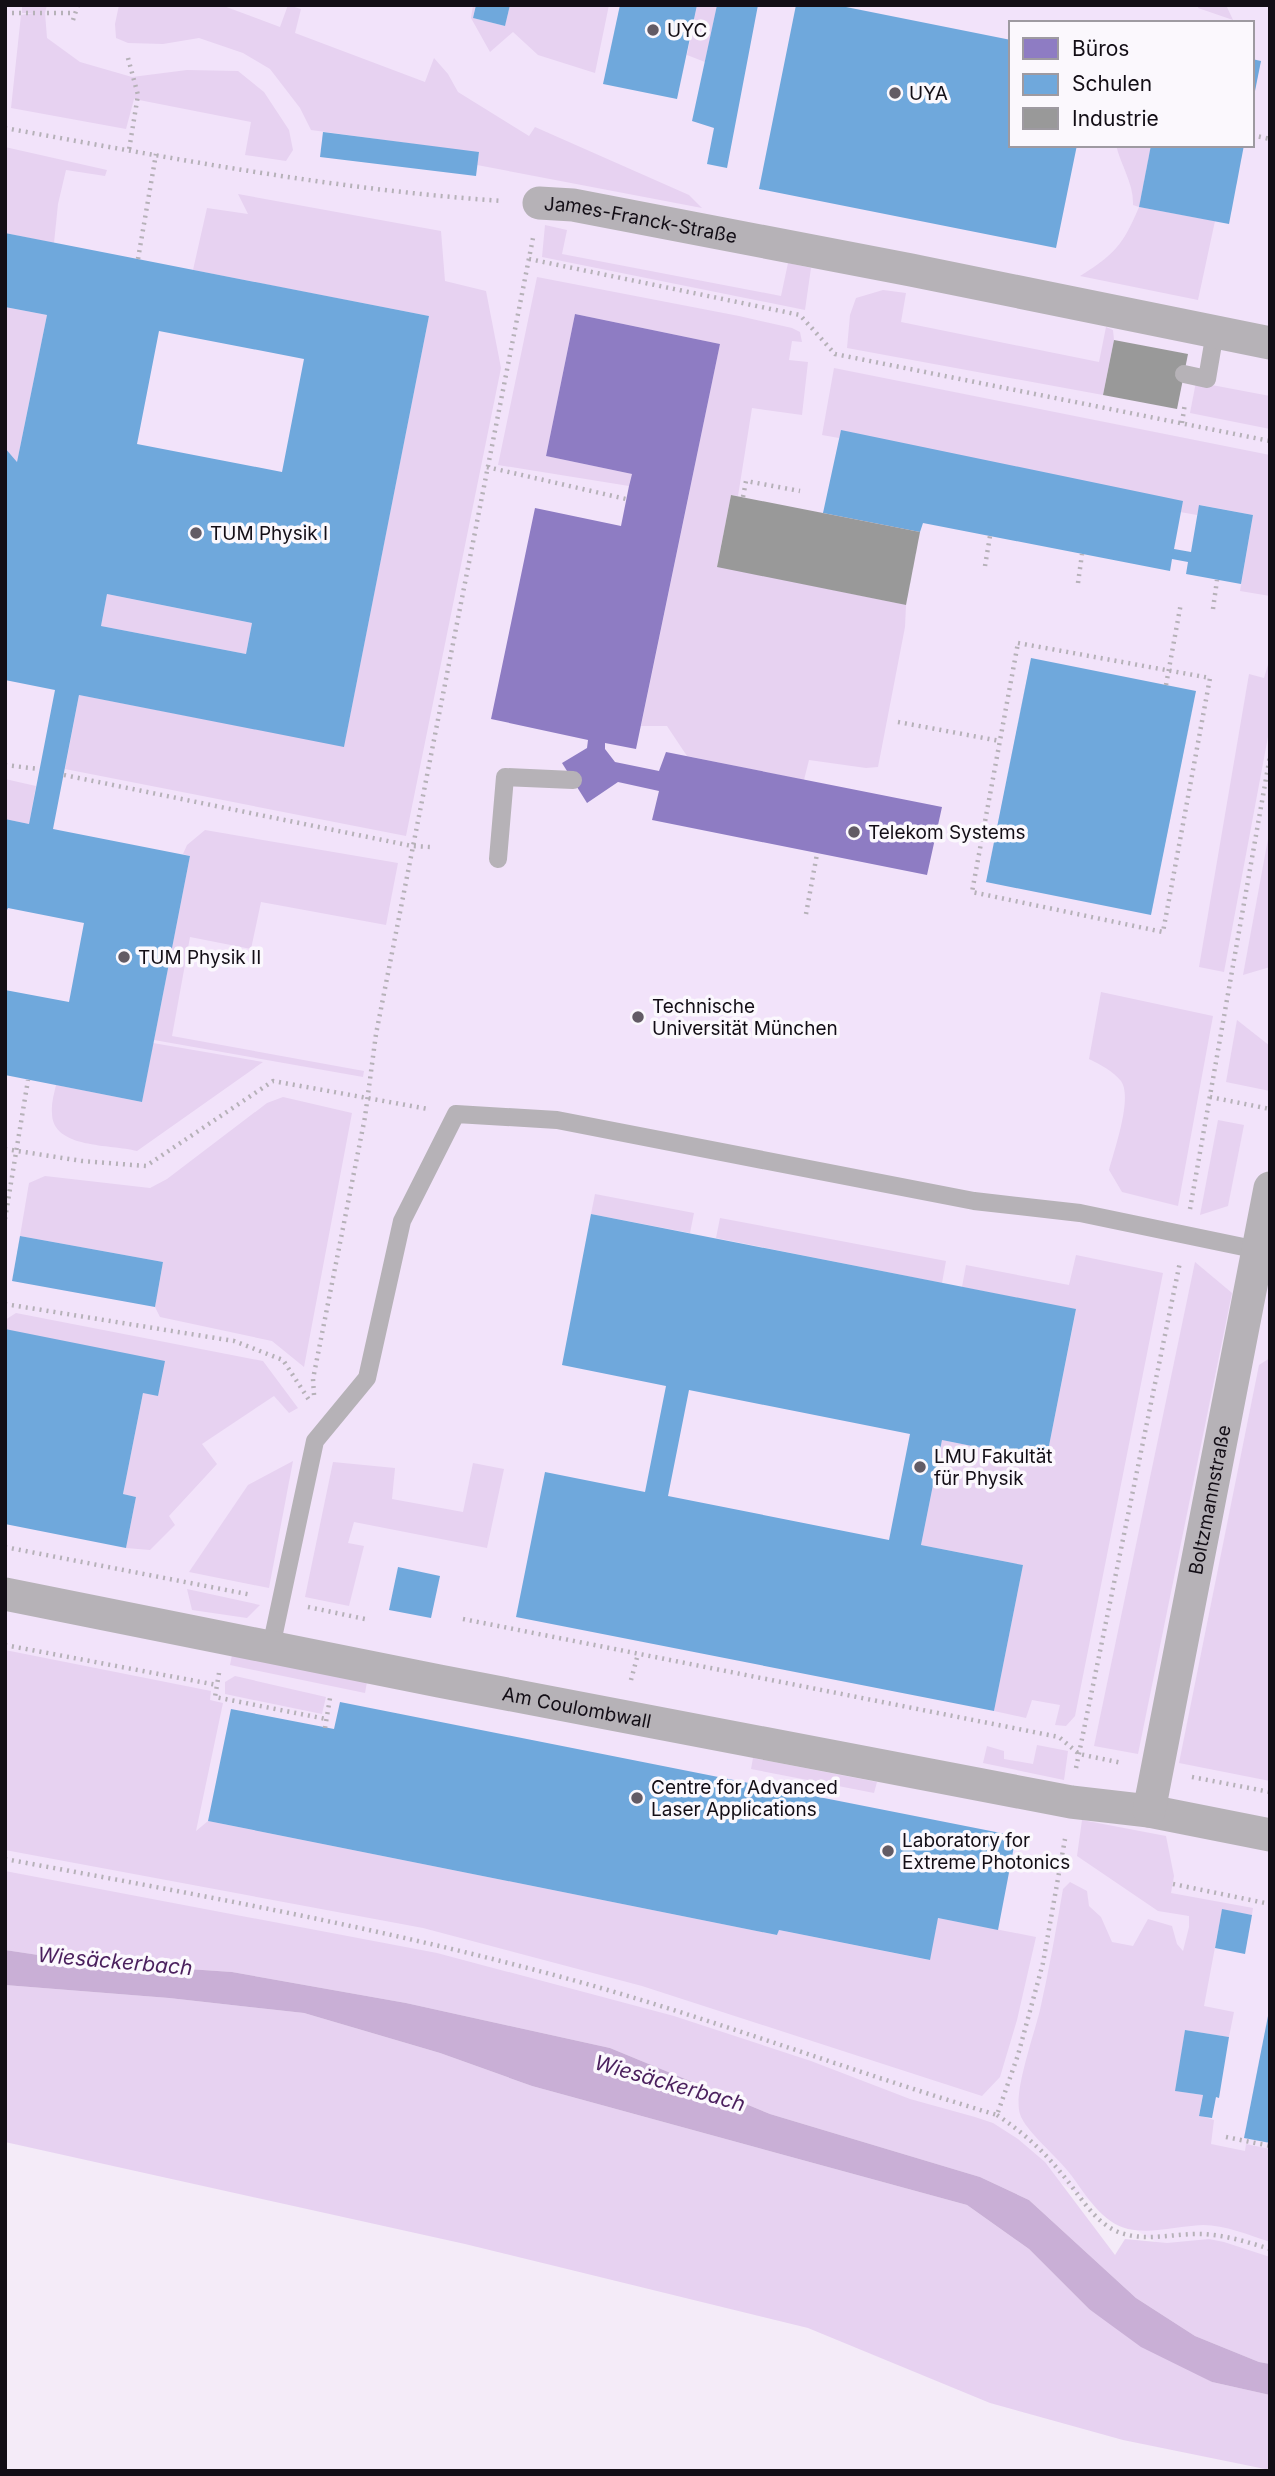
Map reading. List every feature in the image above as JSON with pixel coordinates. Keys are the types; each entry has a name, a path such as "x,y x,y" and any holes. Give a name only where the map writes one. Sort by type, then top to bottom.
{"street":[{"name":"James-Franck-Straße","path":"539,203 573,205 1270,343"},
{"name":"Boltzmannstraße","path":"1149,1811 1270,1188"},
{"name":"Am Coulombwall","path":"5,1594 1071,1802 1149,1811 1270,1835"}],"lane":[{"path":"1184,374 1207,379 1215,332"},
{"path":"498,859 505,777 573,780"},
{"path":"271,1647 315,1441 368,1378 402,1222 456,1114 558,1120 974,1201 1080,1213 1258,1250"}],"path":[{"path":"73,20 78,5"},
{"path":"5,13 70,13"},
{"path":"128,58 138,95 129,150"},
{"name":"James-Franck-Straße","path":"5,128 303,178 430,195 539,203"},
{"path":"138,259 156,155"},
{"path":"5,1304 234,1341 283,1360 314,1408 313,1379 368,1098 376,1034 539,203"},
{"path":"529,259 800,315 835,354 1270,441"},
{"path":"487,467 626,499"},
{"path":"743,497 746,481 800,491"},
{"path":"985,566 990,536"},
{"path":"1078,583 1083,554"},
{"path":"1213,609 1217,580"},
{"path":"1166,685 1181,603"},
{"path":"1018,643 1169,670 1210,678 1163,932 972,892 1018,643"},
{"path":"898,722 1000,741"},
{"path":"997,2115 1018,2055 1043,1963 1079,1754 1186,1234 1270,756"},
{"path":"5,765 39,769"},
{"path":"64,775 412,846 430,847"},
{"path":"806,914 817,853"},
{"path":"5,1219 29,1080"},
{"path":"5,1149 82,1161 146,1166 273,1081 456,1114"},
{"path":"1210,1097 1270,1109"},
{"path":"5,1547 365,1619"},
{"path":"463,1619 1059,1737 1079,1754"},
{"path":"5,1645 217,1685 215,1697 326,1719"},
{"path":"325,1728 330,1700"},
{"path":"5,1859 298,1914 442,1945 670,2008 997,2115 1020,2130 1046,2155 1097,2218 1116,2231 1142,2237 1210,2235 1270,2249"},
{"path":"1173,1884 1270,1904"},
{"path":"1226,2137 1270,2146"}],"shaded area":[{"name":"Technische Universität München","path":"5,5 1270,5 1270,2276 1183,2259 1006,2149 5,1888"},
{"path":"22,5 47,5 47,38 80,62 132,77 187,70 238,71 264,92 289,130 293,150 286,161 245,155 251,122 134,99 126,129 11,108 21,15 33,13 22,13"},
{"path":"119,5 221,5 280,27 288,5 301,9 295,33 425,82 434,58 448,74 458,92 529,136 535,127 689,195 702,208 477,165 479,153 311,130 300,108 270,69 243,53 199,38 163,44 128,43 116,38 115,24"},
{"path":"473,5 476,5 473,18 505,26 510,5 609,5 595,73 538,55 513,32 490,52 471,18"},
{"path":"697,5 717,5 705,62 687,55"},
{"path":"1199,5 1226,5 1233,20 1198,8"},
{"path":"5,147 107,170 105,176 66,170 58,204 54,243 5,233"},
{"path":"1117,147 1151,147 1139,207 1133,205"},
{"path":"238,194 441,231 445,281 486,291 501,368 406,836 65,769 79,695 344,746 429,316 193,270 207,208 248,214"},
{"path":"1139,207 1215,221 1198,300 1080,276 1110,255 1123,240"},
{"path":"545,225 567,230 562,254 781,296 788,263 811,268 805,310 542,257"},
{"path":"537,277 739,316 800,332 802,342 792,341 789,360 808,362 802,415 752,408 738,496 731,495 717,566 906,605 905,627 878,767 866,768 809,760 804,780 687,756 667,726 641,726 720,344 575,314 546,456 632,474 629,486 498,465"},
{"path":"883,290 906,293 901,322 1099,362 1106,327 1113,330 1114,340 1103,395 847,348 850,315 856,298"},
{"path":"5,307 47,315 17,462 5,448"},
{"path":"834,368 1270,455 1270,596 1240,591 1253,515 1200,505 1197,515 1180,512 841,431 839,438 822,435"},
{"path":"1196,382 1270,396 1270,429 1190,413"},
{"path":"107,594 252,623 246,654 101,626"},
{"path":"1270,658 1270,726 1224,972 1199,967 1249,674 1264,678"},
{"path":"5,779 36,786 29,824 5,819"},
{"path":"1270,828 1270,967 1243,975"},
{"path":"205,830 398,863 386,925 261,902 251,949 190,937 172,1036 364,1071 363,1077 154,1040 190,856 183,854 187,845"},
{"path":"1101,992 1213,1016 1178,1206 1122,1192 1109,1170 1125,1099 1118,1077 1089,1059"},
{"path":"1237,1020 1270,1046 1270,1091 1226,1082"},
{"path":"153,1043 263,1062 137,1151 85,1143 62,1133 55,1125 52,1113 56,1085 142,1102"},
{"path":"283,1097 352,1113 304,1367 272,1341 160,1317 155,1307 163,1262 20,1236 29,1183 45,1176 150,1188 167,1179 267,1103"},
{"path":"1218,1120 1244,1125 1228,1206 1200,1215"},
{"path":"595,1194 694,1213 690,1233 591,1214"},
{"path":"720,1218 946,1261 942,1283 716,1238"},
{"path":"1076,1255 1163,1273 1075,1716 1066,1726 1055,1725 1060,1705 1032,1700 1026,1718 994,1711 1023,1565 921,1545 942,1440 1046,1461 1076,1310 962,1287 966,1265 1069,1285"},
{"path":"1195,1262 1232,1293 1138,1754 1094,1746"},
{"path":"16,1313 263,1361 298,1408 289,1413 274,1396 202,1444 217,1464 169,1516 175,1525 150,1550 126,1548 136,1497 123,1494 143,1393 5,1329 5,1320"},
{"path":"1270,1358 1270,1781 1179,1763 1259,1365"},
{"path":"293,1461 269,1588 189,1572 248,1485"},
{"path":"333,1462 395,1468 392,1499 463,1512 473,1463 504,1469 487,1548 354,1522 348,1543 364,1546 349,1606 305,1597"},
{"path":"187,1589 260,1605 247,1618 192,1610"},
{"path":"5,1650 211,1691 210,1700 223,1703 196,1831 208,1821 777,1935 779,1930 929,1960 938,1918 1036,1937 1017,2020 1000,2077 982,2096 642,1986 423,1928 5,1850"},
{"path":"232,1655 367,1682 365,1693 230,1665"},
{"path":"235,1676 326,1697 322,1714 225,1694 225,1682"},
{"path":"1037,1745 1068,1751 1064,1780 983,1763 987,1746 1004,1751 1004,1759 1033,1764"},
{"path":"753,1758 877,1782 874,1793 751,1769"},
{"path":"1082,1820 1166,1836 1174,1876 1171,1893 1253,1908 1252,1915 1222,1910 1204,2006 1234,2012 1229,2037 1185,2030 1176,2091 1203,2095 1199,2115 1214,2120 1211,2144 1245,2151 1246,2144 1270,2149 1270,2242 1211,2225 1147,2231 1119,2226 1102,2215 1066,2168 1023,2121 1019,2092 1040,2010 1063,1889 1070,1882 1087,1891 1089,1906 1101,1917 1112,1942 1133,1946 1148,1919 1172,1926 1177,1944 1183,1951 1189,1927 1189,1916 1158,1911 1077,1856"},
{"path":"5,1871 437,1953 674,2016 811,2061 910,2099 993,2123 1018,2139 1045,2162 1115,2255 1125,2239 1167,2243 1209,2239 1270,2257 1270,2364 1195,2336 1136,2298 1029,2200 980,2177 770,2114 610,2048 406,2003 232,1972 85,1962 5,1950"},
{"path":"5,1985 169,1998 304,2013 440,2053 532,2086 967,2205 1029,2249 1089,2309 1212,2382 1270,2395 1270,2470 1123,2440 990,2403 808,2328 465,2244 5,2142"}],"water":[{"name":"Wiesäckerbach","path":"5,1950 85,1962 232,1972 406,2003 610,2048 770,2114 980,2177 1029,2200 1136,2298 1195,2336 1270,2364 1270,2395 1212,2382 1141,2347 1089,2309 1029,2249 967,2205 532,2086 440,2053 304,2013 169,1998 5,1985"}],"building: Büros":[{"path":"575,314 720,344 636,749 605,743 605,749 615,762 659,771 666,752 942,807 927,875 652,820 659,791 618,782 587,803 562,763 587,748 588,740 491,719 535,508 621,526 632,474 546,456"}],"building: Schulen":[{"path":"476,5 510,5 505,26 473,18"},
{"name":"UYC","path":"620,5 697,5 677,99 603,84"},
{"path":"717,5 758,5 727,168 707,164 714,128 692,121"},
{"name":"UYA","path":"796,5 836,5 1009,40 1009,147 1077,147 1056,248 759,189"},
{"path":"1254,59 1261,61 1254,96"},
{"path":"323,132 479,152 476,176 320,157"},
{"path":"1151,147 1244,147 1229,224 1139,207"},
{"name":"TUM Physik I","path":"5,233 429,316 344,747 79,695 53,829 190,856 142,1102 5,1075 5,990 69,1002 84,923 8,908 5,914 5,819 29,824 55,690 5,680 5,448 17,462 47,315 5,307","holes":["159,331 304,359 282,472 137,444","107,594 252,623 246,654 101,626"]},
{"path":"841,430 1183,501 1174,549 1191,552 1199,505 1253,515 1241,584 1186,574 1188,562 1172,559 1170,571 923,523 920,532 823,513"},
{"path":"1031,658 1196,691 1151,915 986,882"},
{"name":"LMU Fakultät für Physik","path":"591,1214 1076,1309 1046,1461 942,1440 921,1545 1023,1565 994,1711 516,1617 545,1472 645,1492 666,1386 562,1365","holes":["689,1390 910,1434 889,1540 668,1496"]},
{"path":"20,1236 163,1262 155,1307 12,1281"},
{"path":"5,1329 165,1361 158,1396 143,1393 123,1494 136,1497 126,1548 5,1524"},
{"path":"398,1567 440,1576 431,1618 389,1610"},
{"path":"340,1702 1016,1836 998,1930 938,1918 930,1960 779,1930 777,1935 208,1821 231,1709 334,1729"},
{"path":"1222,1909 1252,1915 1245,1954 1215,1948"},
{"path":"1270,2016 1270,2143 1244,2138"},
{"path":"1185,2030 1229,2037 1219,2098 1216,2097 1212,2118 1199,2116 1203,2095 1175,2091"}],"building: Industrie":[{"path":"1114,340 1188,354 1177,409 1103,395"},
{"path":"731,495 920,532 906,605 717,567"}],"place":[{"name":"UYC","path":"653,30"},
{"name":"UYA","path":"895,93"},
{"name":"TUM Physik I","path":"196,533"},
{"name":"Telekom Systems","path":"854,832"},
{"name":"TUM Physik II","path":"124,957"},
{"name":"Technische Universität München","path":"638,1017"},
{"name":"LMU Fakultät für Physik","path":"920,1467"},
{"name":"Centre for Advanced Laser Applications","path":"637,1798"},
{"name":"Laboratory for Extreme Photonics","path":"888,1851"}]}
